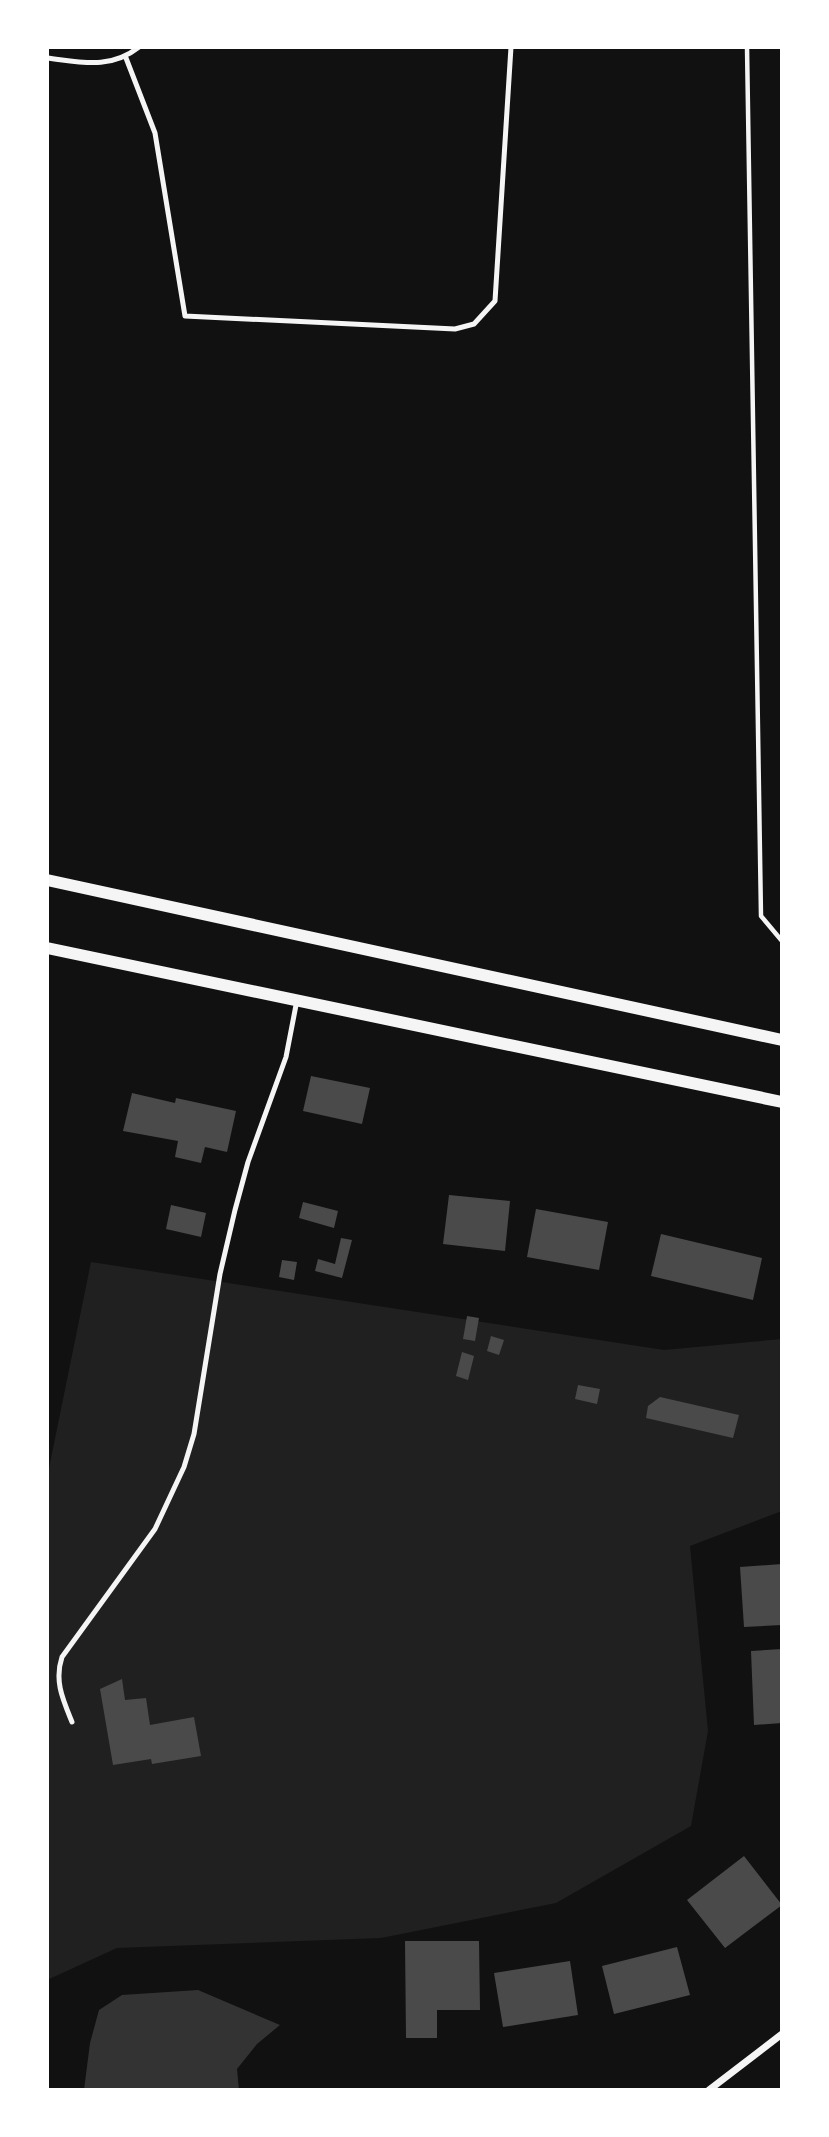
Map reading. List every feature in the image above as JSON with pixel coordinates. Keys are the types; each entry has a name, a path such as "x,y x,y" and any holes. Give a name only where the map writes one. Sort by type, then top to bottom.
{"street":[{"path":"47,880 782,1040"},
{"path":"47,948 782,1102"},
{"path":"709,2090 782,2035"}],"lane":[{"path":"47,58 99,65 126,58 139,47"},
{"path":"126,58 155,133 186,316 455,329 474,324 495,300 511,47"},
{"path":"72,1722 59,1688 58,1670 62,1657 155,1529 191,1445 229,1235 248,1162 286,1057 297,1000"}],"path":[{"path":"747,47 761,916 782,942"}],"shaded area":[{"path":"91,1262 664,1350 782,1339 782,1511 690,1546 708,1731 691,1826 556,1903 381,1938 117,1948 47,1980 47,1478"},
{"path":"198,1990 280,2025 257,2044 237,2069 239,2090 84,2090 90,2043 99,2010 122,1995"}],"building":[{"path":"311,1076 370,1088 362,1124 303,1111"},
{"path":"132,1093 175,1103 176,1098 236,1111 227,1152 205,1147 201,1163 175,1157 178,1141 123,1131"},
{"path":"449,1195 510,1201 505,1251 443,1244"},
{"path":"303,1202 338,1211 334,1228 299,1218"},
{"path":"171,1205 206,1213 201,1237 166,1229"},
{"path":"536,1209 608,1222 599,1270 527,1257"},
{"path":"661,1234 762,1258 753,1300 651,1276"},
{"path":"341,1238 352,1240 342,1278 315,1271 318,1259 335,1264"},
{"path":"282,1260 297,1262 294,1280 279,1277"},
{"path":"467,1316 479,1318 475,1341 463,1339"},
{"path":"491,1336 504,1340 499,1355 487,1351"},
{"path":"462,1352 474,1356 468,1380 456,1376"},
{"path":"578,1385 600,1389 597,1404 575,1399"},
{"path":"660,1397 739,1415 733,1438 646,1418 648,1406"},
{"path":"782,1564 782,1625 744,1627 740,1567"},
{"path":"782,1649 782,1723 754,1725 751,1651"},
{"path":"122,1679 125,1700 146,1698 150,1725 194,1717 201,1756 152,1764 151,1759 113,1765 100,1689"},
{"path":"744,1856 782,1905 725,1948 687,1900"},
{"path":"405,1941 479,1941 480,2010 437,2010 437,2038 406,2038"},
{"path":"677,1947 690,1995 614,2014 602,1966"},
{"path":"570,1961 578,2015 503,2027 494,1973"}]}
